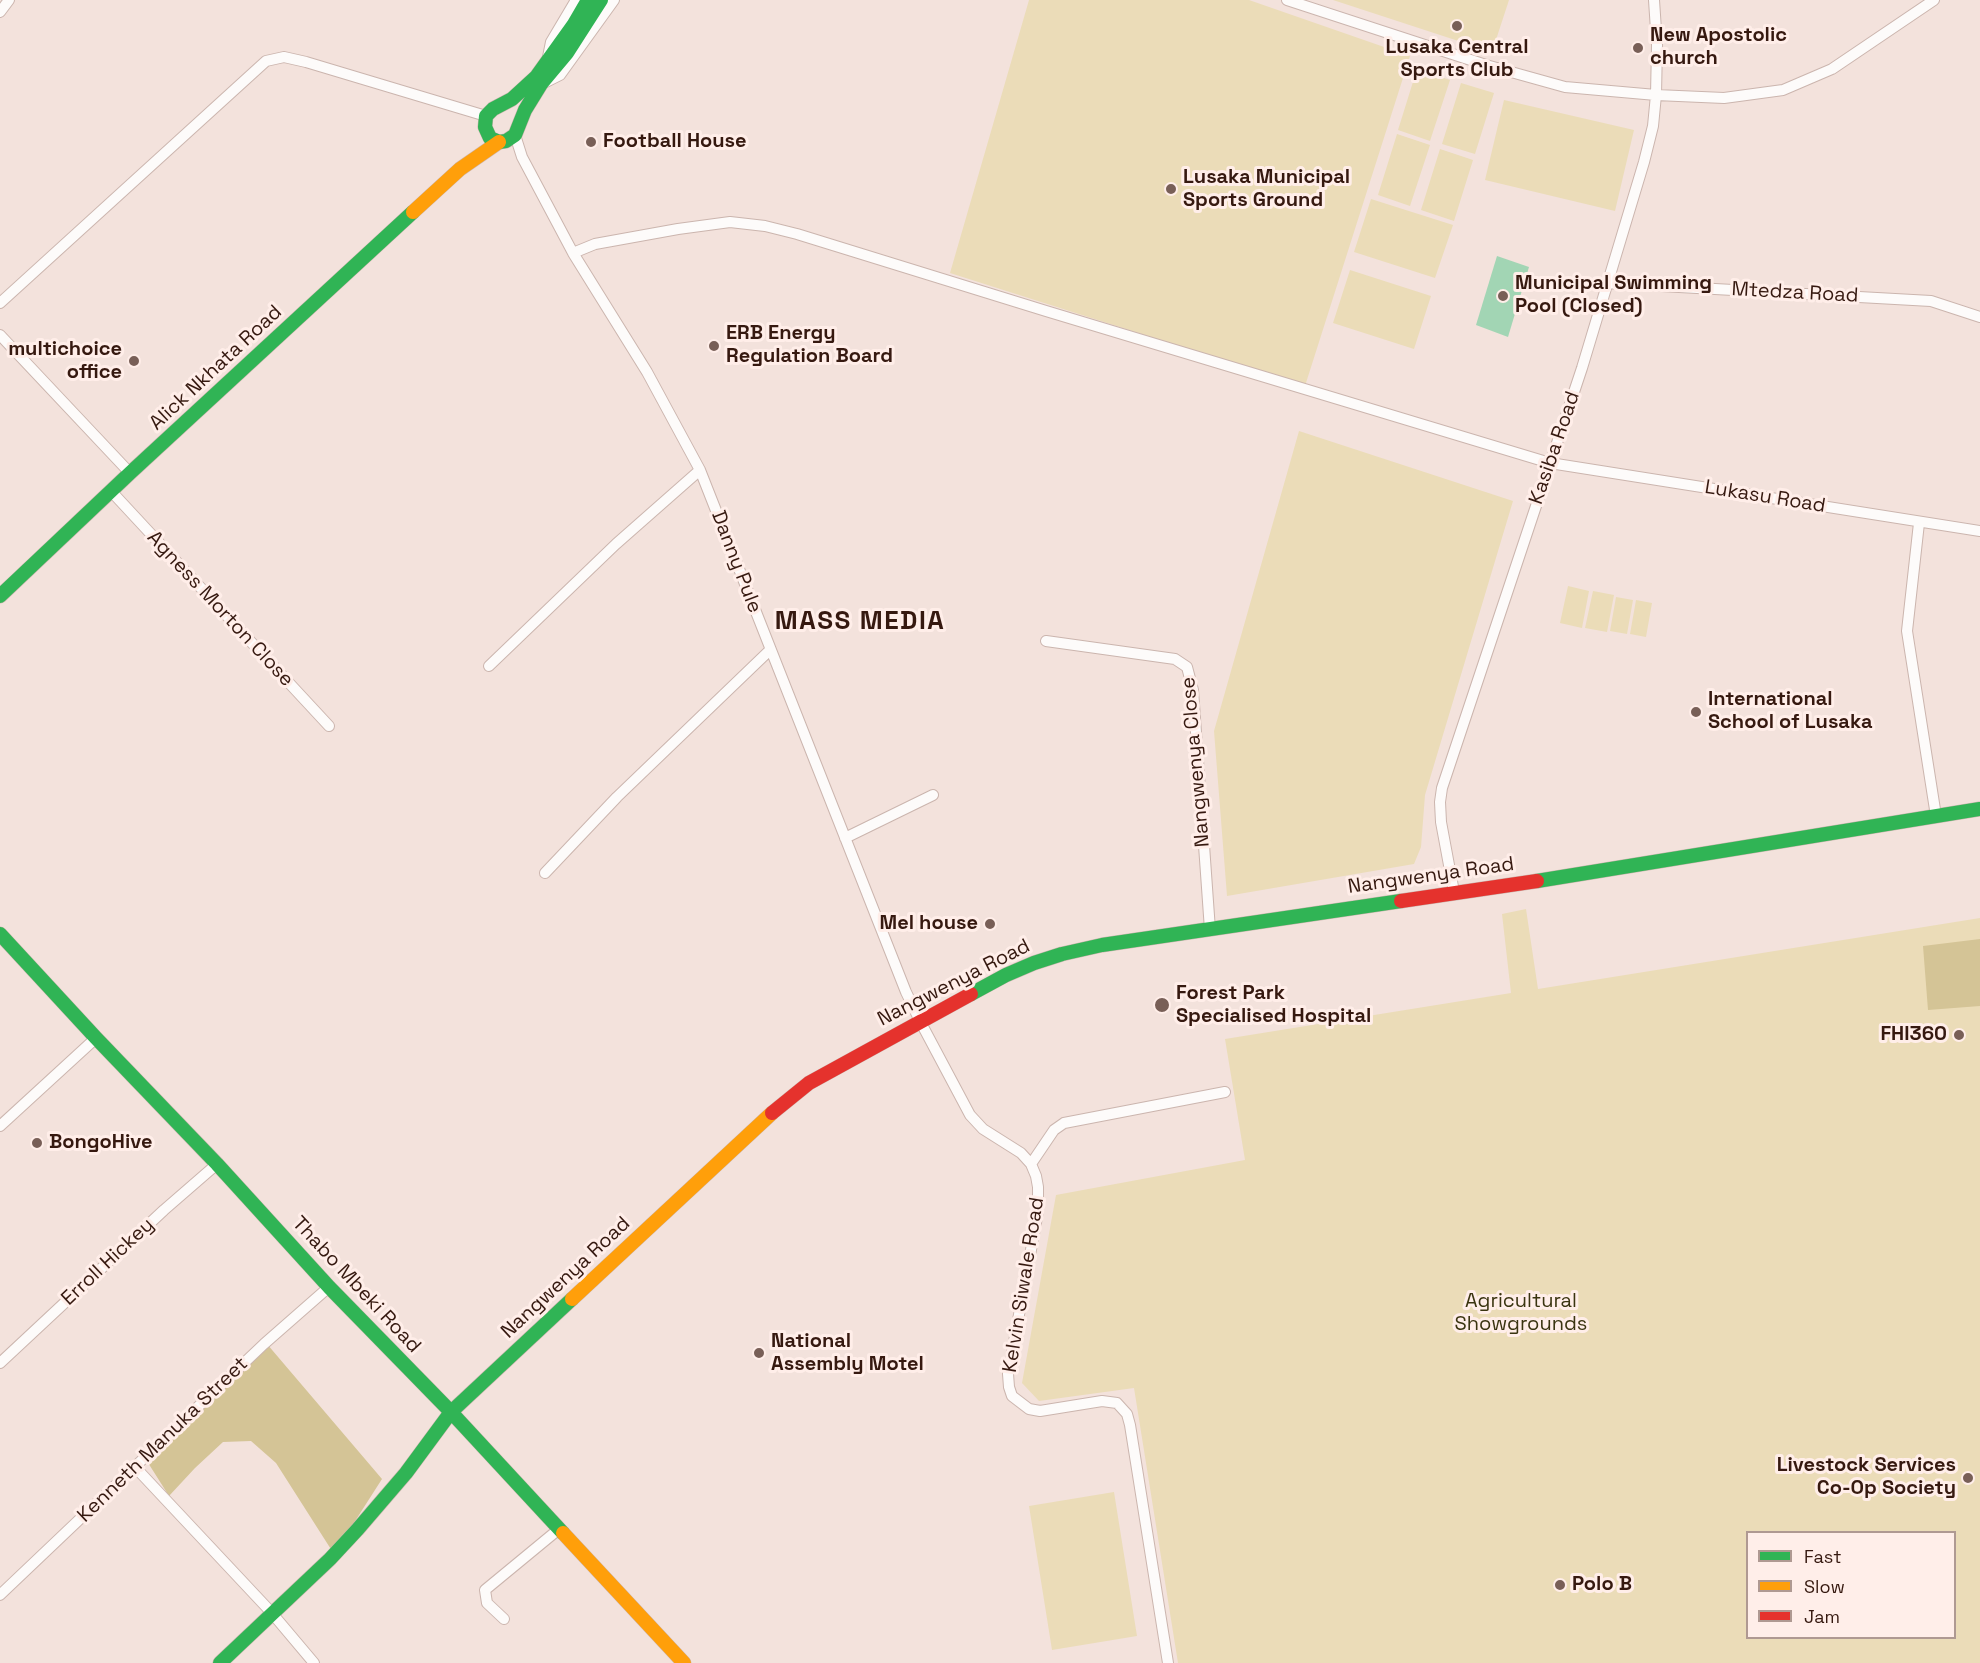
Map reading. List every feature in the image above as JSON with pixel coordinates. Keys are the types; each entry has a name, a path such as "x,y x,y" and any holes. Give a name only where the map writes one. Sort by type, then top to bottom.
{"main road":[{"path":"588,0 574,24 536,77 502,106 493,109 485,121 490,138 501,142 510,140 541,84 567,53 601,0"},
{"path":"502,106 516,114 517,131"},
{"name":"Alick Nkhata Road","path":"460,169 477,147 485,121"},
{"name":"Alick Nkhata Road","path":"0,596 460,169 501,142"},
{"name":"Nangwenya Road","path":"220,1663 271,1612 330,1559 357,1530 406,1473 451,1412 779,1106 809,1083 841,1064 1006,975 1043,960 1102,945 1980,809"},
{"name":"Thabo Mbeki Road","path":"0,934 217,1164 329,1287 451,1412 684,1663"}],"street":[{"path":"0,12 9,0"},
{"path":"546,63 550,42 576,0"},
{"path":"541,84 560,75 614,0"},
{"path":"1287,0 1486,65 1565,87 1656,96 1724,98 1783,90 1832,69 1934,0"},
{"name":"Kasiba Road","path":"1454,892 1441,822 1442,788 1582,368 1644,162 1653,126 1656,96 1657,45 1654,0"},
{"path":"0,303 266,61 284,57 306,62 485,121"},
{"name":"Danny Pule","path":"517,131 522,157 573,253 647,372 700,470 906,992 920,1021"},
{"name":"Danny Pule","path":"501,142 522,157"},
{"name":"Lukasu Road","path":"573,253 595,244 678,229 730,222 765,226 1550,463 1980,531"},
{"name":"Mtedza Road","path":"1607,284 1931,301 1980,317"},
{"path":"0,334 130,473"},
{"path":"489,666 616,544 700,470"},
{"name":"Agness Morton Close","path":"111,491 329,726"},
{"path":"1919,522 1907,631 1936,816"},
{"name":"Nangwenya Close","path":"1046,641 1175,659 1187,666 1193,690 1210,930"},
{"path":"545,873 617,797 770,650"},
{"path":"845,838 933,795"},
{"path":"920,1021 970,1114 983,1129 1021,1153 1030,1164 1054,1130 1064,1123 1225,1092"},
{"path":"0,1126 96,1038"},
{"name":"Erroll Hickey","path":"0,1363 156,1217 217,1164"},
{"name":"Kelvin Siwale Road","path":"1030,1164 1037,1181 1039,1201 1008,1374 1009,1387 1012,1396 1029,1409 1040,1411 1102,1401 1117,1403 1127,1414 1168,1663"},
{"name":"Kenneth Manuka Street","path":"0,1595 264,1344 329,1287"},
{"path":"135,1467 271,1612 314,1663"},
{"path":"504,1619 487,1603 485,1590 559,1529"}],"green space":[{"name":"Lusaka Municipal Sports Ground","path":"1029,0 1249,0 1410,56 1305,386 950,273"},
{"name":"Lusaka Central Sports Club","path":"1333,0 1509,0 1492,52"},
{"path":"1417,69 1450,80 1430,141 1398,130"},
{"path":"1461,83 1494,93 1475,154 1442,144"},
{"path":"1504,100 1634,130 1615,211 1485,180"},
{"path":"1397,134 1430,145 1410,206 1378,195"},
{"path":"1440,149 1473,160 1454,221 1421,210"},
{"path":"1371,199 1453,225 1435,278 1354,252"},
{"path":"1350,270 1431,296 1414,349 1333,323"},
{"path":"1299,431 1513,501 1425,795 1421,847 1414,864 1227,896 1214,731"},
{"path":"1568,586 1589,591 1582,628 1560,623"},
{"path":"1593,591 1614,595 1607,632 1585,628"},
{"path":"1616,597 1633,600 1627,634 1610,631"},
{"path":"1636,600 1652,603 1646,637 1630,634"},
{"name":"Agricultural Showgrounds","path":"1526,909 1538,989 1980,918 1980,1663 1178,1663 1134,1388 1039,1401 1022,1383 1056,1195 1245,1160 1225,1039 1511,993 1502,914"},
{"path":"1114,1492 1137,1636 1052,1650 1029,1506"}],"shaded area":[{"name":"Municipal Swimming Pool (Closed)","path":"1497,256 1529,267 1508,337 1476,325"},
{"path":"1980,939 1980,1006 1928,1010 1923,946"},
{"path":"267,1344 382,1479 334,1554 276,1463 251,1441 223,1442 169,1496 145,1458"}],"traffic: fast":[{"path":"588,0 574,24 536,77 512,99 493,109 486,116 485,127 490,138 499,142 506,141 515,135 525,110 541,84 567,53 601,0"},
{"path":"0,596 413,212"},
{"path":"1537,881 1980,809"},
{"path":"971,994 1034,963 1102,945 1401,901"},
{"path":"0,934 217,1164 329,1287 451,1412 563,1533"},
{"path":"220,1663 330,1559 357,1530 406,1473 451,1412 572,1299"}],"traffic: slow":[{"path":"413,212 460,169 499,142"},
{"path":"572,1299 772,1113"},
{"path":"563,1533 684,1663"}],"traffic: jam":[{"path":"1401,901 1537,881"},
{"path":"772,1113 809,1083 971,994"}],"place":[{"name":"Lusaka Central Sports Club","path":"1457,26"},
{"name":"New Apostolic church","path":"1638,48"},
{"name":"Football House","path":"591,142"},
{"name":"Lusaka Municipal Sports Ground","path":"1171,189"},
{"name":"Municipal Swimming Pool (Closed)","path":"1503,296"},
{"name":"ERB Energy Regulation Board","path":"714,346"},
{"name":"multichoice office","path":"134,361"},
{"name":"International School of Lusaka","path":"1696,712"},
{"name":"Mel house","path":"990,924"},
{"name":"Forest Park Specialised Hospital","path":"1162,1005"},
{"name":"FHI360","path":"1959,1035"},
{"name":"BongoHive","path":"37,1143"},
{"name":"National Assembly Motel","path":"759,1353"},
{"name":"Livestock Services Co-Op Society","path":"1968,1478"},
{"name":"Polo B","path":"1560,1585"}],"district":[{"name":"MASS MEDIA","path":"860,622"}]}
